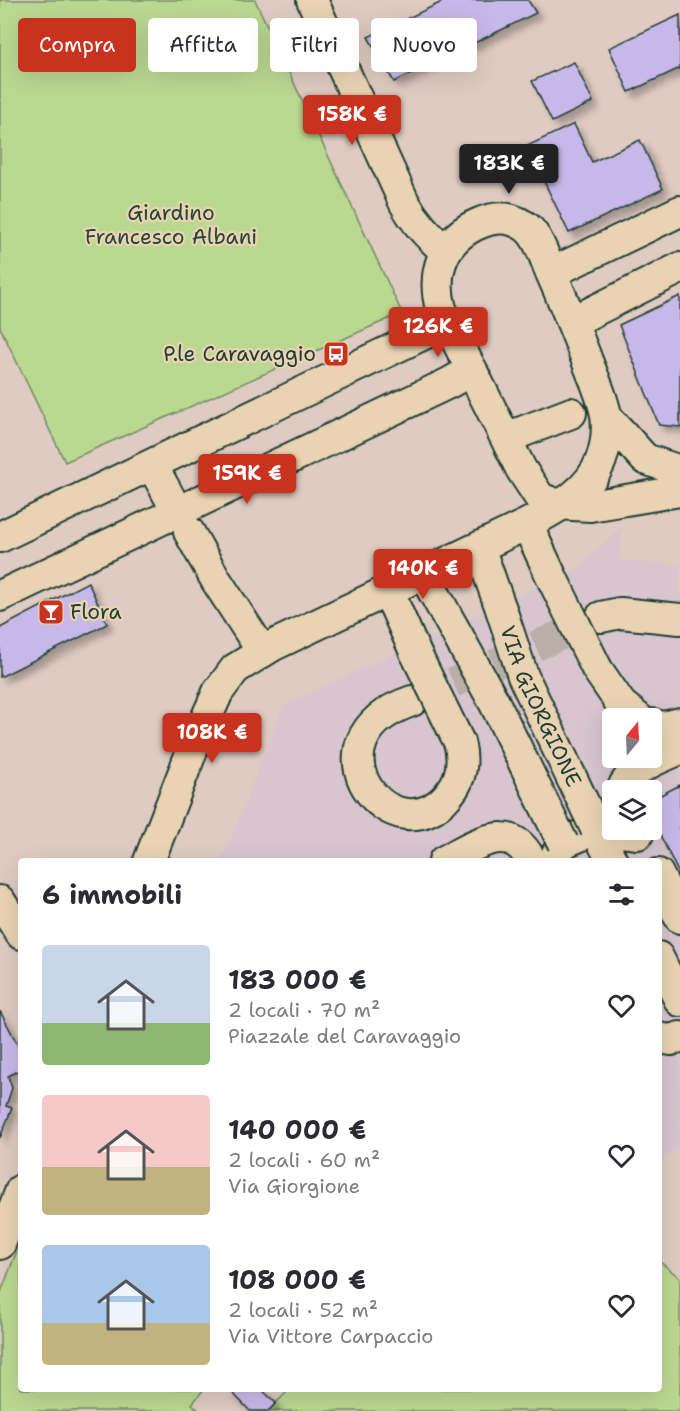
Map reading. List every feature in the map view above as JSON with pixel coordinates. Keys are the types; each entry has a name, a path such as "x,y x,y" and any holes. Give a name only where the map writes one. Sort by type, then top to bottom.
{"street":[{"path":"312,0 412,218 446,251"},
{"path":"551,273 680,211"},
{"path":"150,858 196,740 218,692 236,669 262,651 562,505 588,482 597,470 606,442 606,416 602,400 572,322 532,233 522,224 507,219 487,220 468,228 446,251 439,270 438,298 447,323 521,469 537,495 544,501 562,505 590,506 680,491"},
{"path":"572,322 680,268"},
{"path":"0,537 447,323"},
{"path":"0,596 183,521 472,370"},
{"path":"506,438 571,413"},
{"path":"606,416 645,459 680,471"},
{"path":"152,465 216,580 262,651"},
{"path":"527,524 597,669 626,708"},
{"name":"VIA GIORGIONE","path":"479,547 524,676 610,858"},
{"name":"VIA GIORGIONE","path":"423,573 494,702 562,855 596,829 602,829"},
{"path":"388,591 459,742 463,756 454,789 439,804 422,813 412,814 398,812 376,800 369,792 360,773 359,752 370,727 380,716 394,706 412,700"},
{"path":"601,617 620,613 680,619"},
{"path":"597,669 608,708"},
{"path":"662,727 680,723"},
{"path":"627,780 635,772 680,749"},
{"path":"450,858 478,843 495,838 513,840 522,846 529,858"},
{"name":"VIA GIORGIONE","path":"641,840 650,858"},
{"path":"662,882 680,918"},
{"path":"0,901 18,929"},
{"path":"662,965 680,1001"},
{"path":"662,1039 670,1040 680,1037"},
{"path":"0,1244 18,1198"}],"shaded area":[{"path":"622,526 619,560 680,565 680,1149 662,1158 662,858 223,858 283,706 580,567"}],"green space":[{"name":"Giardino Francesco Albani","path":"0,0 255,0 270,32 270,72 289,72 402,313 65,462 0,327"},
{"path":"18,1248 18,1392 202,1392 192,1404 200,1411 0,1411 0,1295"},
{"path":"662,1263 680,1278 680,1411 268,1411 287,1392 662,1392"}],"building":[{"path":"446,0 528,0 536,13 477,42 477,18 408,18"},
{"path":"680,15 680,68 629,92 609,48"},
{"path":"574,62 593,102 552,122 532,81"},
{"path":"388,72 415,72 394,82"},
{"path":"574,124 592,162 640,140 663,189 569,233 527,146"},
{"path":"680,296 680,427 659,425 619,325"},
{"path":"88,582 107,624 0,677 0,628"},
{"path":"680,785 680,876 662,839 662,794"},
{"path":"0,1011 18,1045 18,1071 8,1076 12,1088 6,1106 12,1108 0,1138"},
{"path":"232,1392 264,1392 276,1403 268,1411 250,1411"}],"tunnel":[{"path":"412,701 601,617"}],"place":[{"name":"P.le Caravaggio","path":"336,354"},
{"name":"Flora","path":"51,612"}]}
